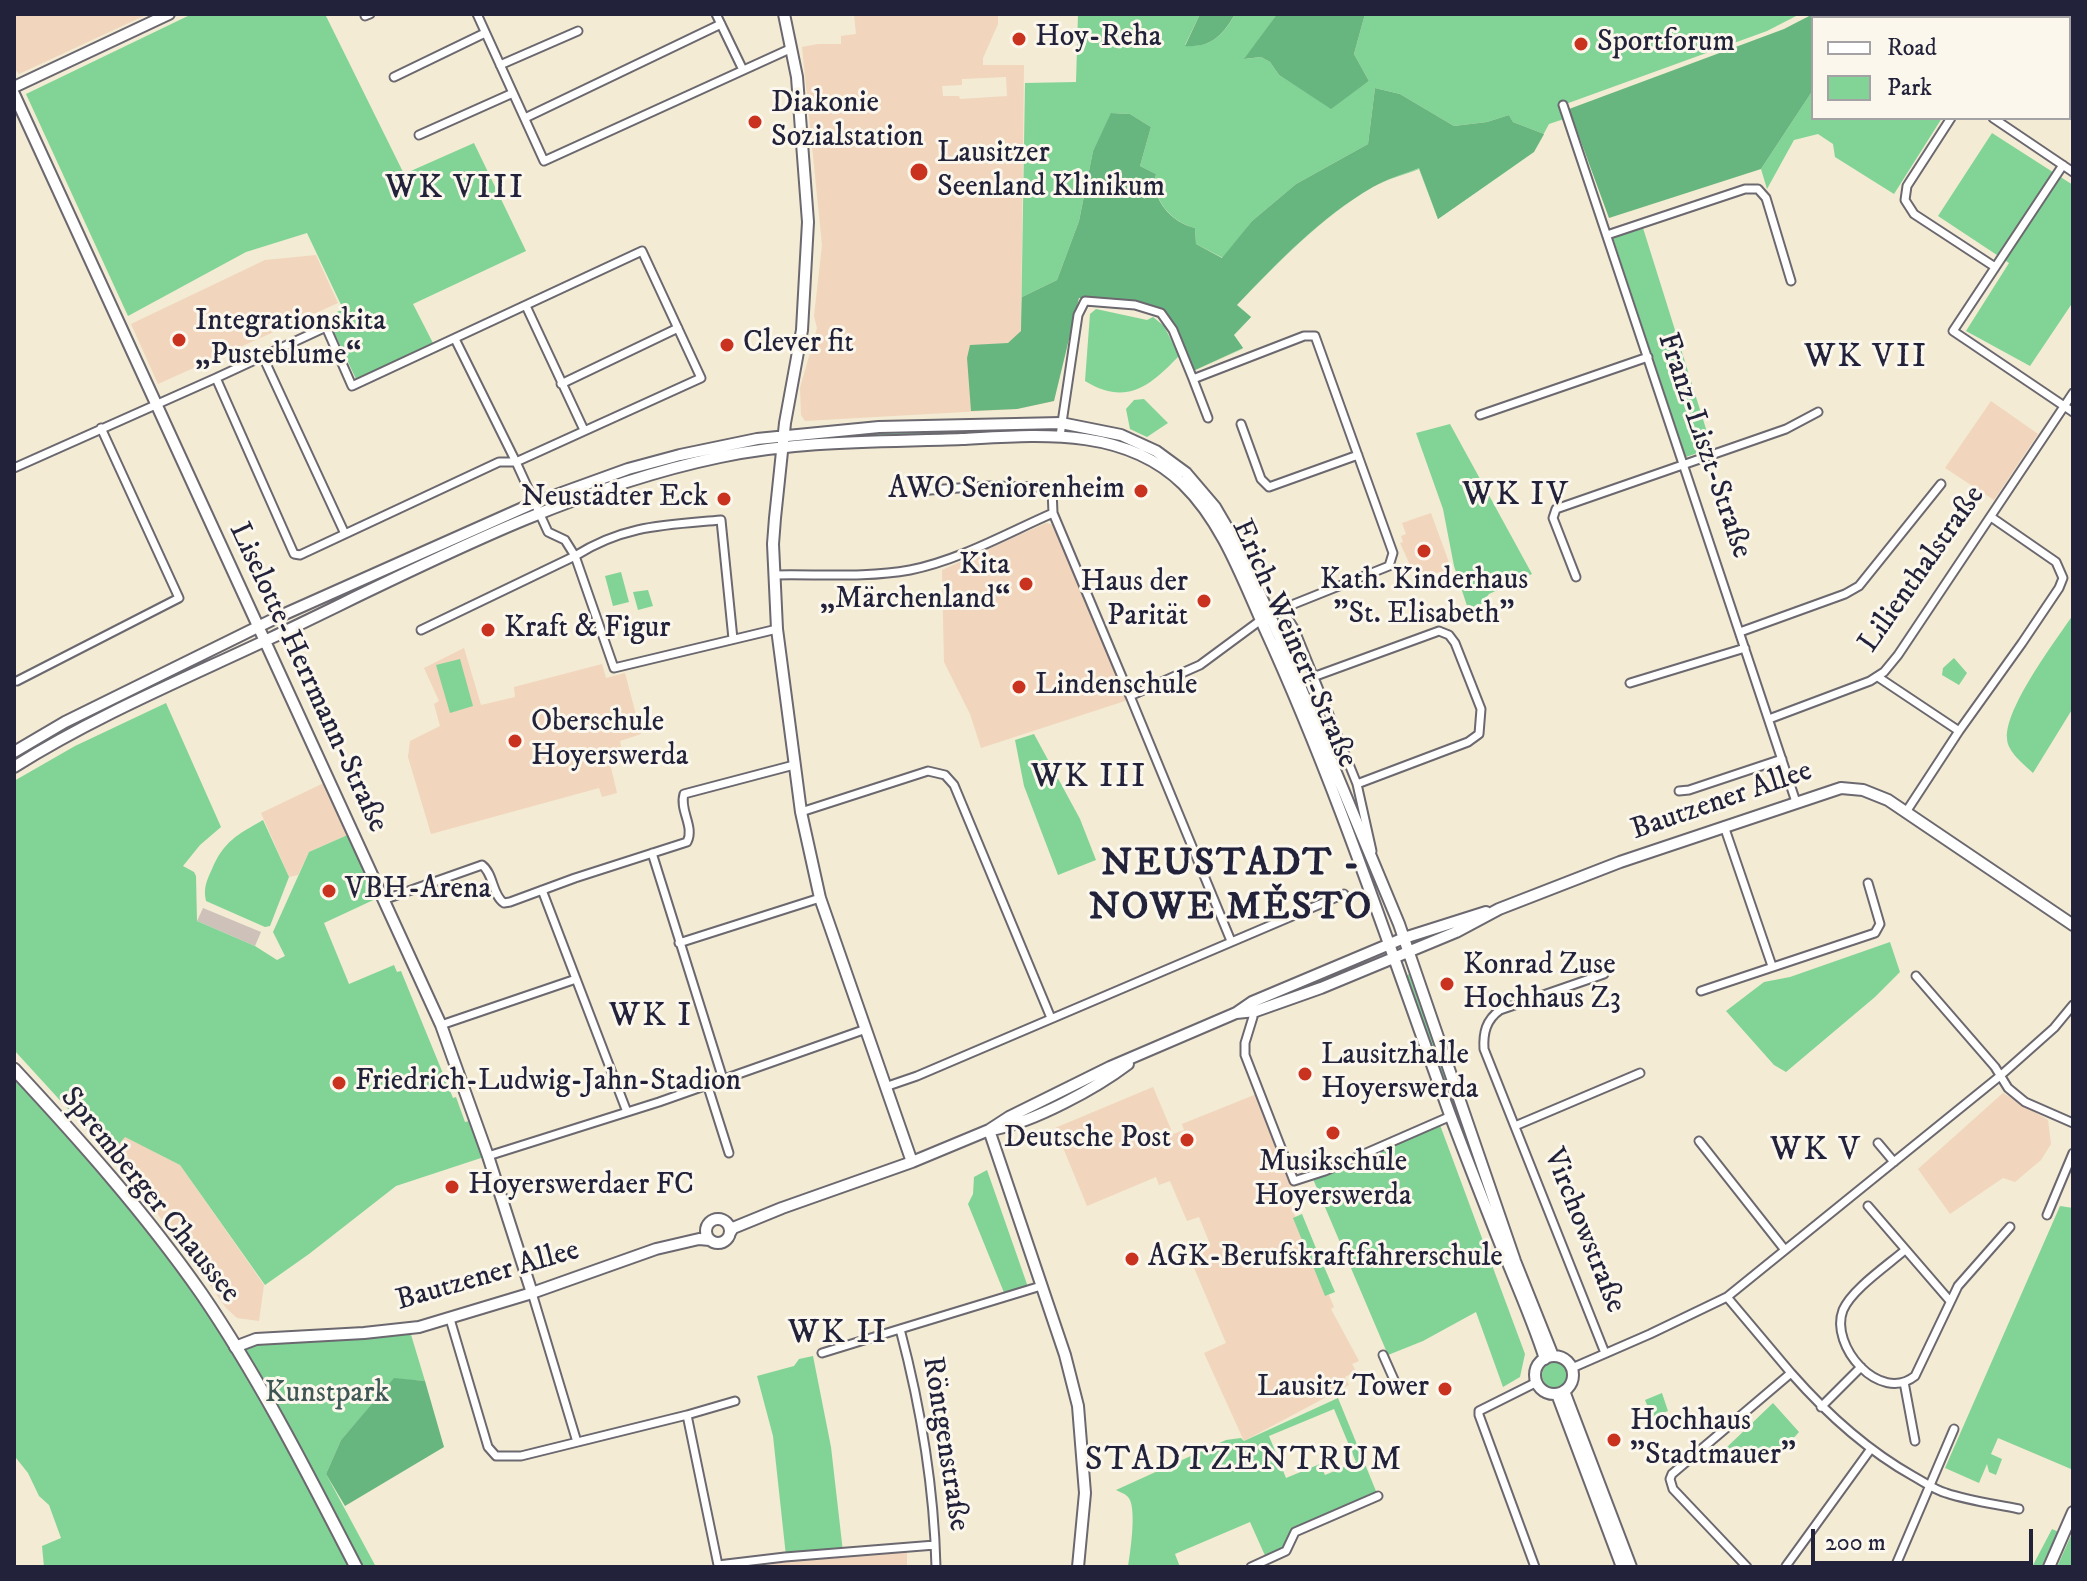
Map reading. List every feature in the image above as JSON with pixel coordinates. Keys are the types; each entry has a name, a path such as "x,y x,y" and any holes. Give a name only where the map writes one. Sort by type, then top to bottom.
{"main road":[{"name":"Spremberger Chaussee","path":"14,1069 97,1161 200,1292 290,1442 356,1567"}],"street":[{"path":"14,87 169,14"},
{"path":"477,14 544,161 792,48"},
{"path":"716,14 743,70"},
{"path":"784,14 792,48 808,222 802,330 782,440 773,544 777,629 801,812 820,898 912,1162"},
{"path":"525,118 721,24"},
{"path":"500,65 578,31"},
{"path":"394,77 485,33"},
{"path":"419,135 513,93"},
{"name":"Liselotte-Herrmann-Straße","path":"14,94 441,1025 532,1293"},
{"name":"Franz-Liszt-Straße","path":"1563,105 1796,802"},
{"path":"1950,120 1907,186 1905,200 1914,214 1995,267"},
{"path":"1996,120 2073,172"},
{"path":"2063,165 1953,331 2073,412"},
{"path":"1607,235 1745,189 1758,189 1766,198 1791,281"},
{"path":"14,468 326,327 352,386 642,251 701,378 516,462 499,462 300,555 290,550 216,378"},
{"path":"1060,436 1078,315 1085,301 1135,305 1161,313 1173,330 1208,418"},
{"path":"526,306 584,430"},
{"path":"561,384 678,328"},
{"path":"1130,696 1200,665 1265,616 1391,564 1393,553 1315,336 1304,336 1193,379"},
{"path":"455,339 548,532 565,540 575,556 609,661 614,668 777,629"},
{"path":"263,357 345,534"},
{"path":"1480,415 1648,357"},
{"name":"Lilienthalstraße","path":"1769,719 1878,677 1898,655 2073,393"},
{"path":"1576,577 1553,518 1556,509 1786,429 1818,412"},
{"name":"Erich-Weinert-Straße","path":"782,440 879,427 1061,423 1121,435 1156,451 1186,473 1203,491 1227,525 1404,938 1465,1123 1549,1358"},
{"path":"1241,424 1265,486 1358,455"},
{"path":"17,681 179,598 101,428"},
{"name":"Erich-Weinert-Straße","path":"782,440 1060,436 1121,447 1159,465 1182,483 1209,515 1265,616 1395,956 1451,1116 1549,1358"},
{"path":"14,752 65,722 257,627 534,503 680,455 782,440"},
{"path":"14,767 78,729 539,514 575,499 670,470 782,440"},
{"path":"1740,632 1859,586 1941,484"},
{"path":"916,491 986,486 1046,487 1054,492 1053,513 1231,941"},
{"path":"774,575 878,574 925,566 1053,513"},
{"path":"1906,812 2063,578 2056,562 1991,517"},
{"path":"421,630 605,539 644,526 721,520 733,639"},
{"name":"Erich-Weinert-Straße","path":"1281,608 1294,628 1357,784 1369,829 1375,869"},
{"path":"1313,677 1439,631 1449,635 1455,643 1481,709 1479,734 1468,742 1357,784"},
{"path":"1630,683 1745,648"},
{"path":"1878,677 1959,731"},
{"path":"1679,791 1782,759"},
{"path":"383,900 480,865 486,867 501,902 510,902 687,842 682,801 684,794 794,765"},
{"path":"801,812 928,771 945,775 954,785 1051,1018"},
{"name":"Bautzener Allee","path":"1236,1013 1256,1011 1289,999 1456,932 1499,909 1620,862 1830,789 1854,788 1875,793 2073,925"},
{"path":"1724,826 1772,966"},
{"path":"652,853 723,1079"},
{"path":"1701,991 1878,930 1880,920 1868,883"},
{"path":"542,890 627,1112"},
{"path":"885,1087 1344,894"},
{"path":"679,943 820,898"},
{"name":"Bautzener Allee","path":"729,1228 912,1162 989,1130 1009,1117 1236,1013 1252,1002 1404,938 1472,914 1499,909"},
{"name":"Virchowstraße","path":"1604,974 1500,1010 1489,1021 1483,1035 1484,1049 1605,1353"},
{"path":"1916,976 2008,1088 2025,1102 2073,1123"},
{"path":"441,1025 576,979"},
{"path":"1572,1368 1727,1297 2000,1076 2054,1028 2073,1005"},
{"path":"1253,1017 1245,1043 1245,1055 1294,1181 1325,1171 1451,1116"},
{"path":"488,1156 627,1112 866,1029"},
{"name":"Virchowstraße","path":"1515,1126 1640,1073"},
{"path":"707,1084 729,1153"},
{"path":"989,1130 1072,1378 1080,1419 1085,1493 1078,1567"},
{"path":"1699,1141 1785,1250"},
{"path":"1878,1143 1894,1162"},
{"path":"2047,1215 2073,1153"},
{"path":"1868,1206 1950,1301"},
{"name":"Bautzener Allee","path":"235,1347 256,1339 419,1327 532,1293 656,1249 699,1239 708,1234 714,1220 722,1220 729,1228"},
{"path":"1905,1250 1850,1298 1842,1312 1839,1330 1843,1345 1861,1367 1880,1380 1904,1382 1917,1374 1958,1286 2010,1227"},
{"name":"Bautzener Allee","path":"708,1234 721,1243 729,1228"},
{"name":"Röntgenstraße","path":"822,1353 1041,1286"},
{"path":"532,1293 577,1442"},
{"path":"1727,1297 1821,1407 1870,1450 1947,1493 2019,1509"},
{"path":"450,1319 488,1447 496,1456 521,1456 735,1401"},
{"name":"Röntgenstraße","path":"900,1329 926,1445 934,1505 936,1567"},
{"path":"1383,1355 1395,1382"},
{"path":"1549,1358 1564,1359 1572,1368 1572,1381 1560,1392 1545,1391 1537,1382 1537,1369 1549,1358"},
{"path":"1821,1407 1861,1367"},
{"path":"1747,1567 1673,1489 1670,1479 1672,1474 1791,1373"},
{"path":"1535,1567 1479,1411 1537,1382"},
{"path":"1904,1382 1915,1441"},
{"path":"1560,1392 1622,1567"},
{"path":"1560,1392 1631,1567"},
{"path":"687,1415 718,1565 935,1545"},
{"path":"1895,1567 1954,1429"},
{"path":"1786,1566 1870,1450"},
{"path":"1251,1567 1286,1551 1295,1532 1378,1496"},
{"path":"2049,1567 2073,1512"}],"shaded area":[{"path":"14,14 148,14 19,74 14,68"},
{"name":"Lausitzer Seenland Klinikum","path":"854,14 998,14 998,24 983,58 983,65 1024,65 1021,331 1069,337 1054,401 1017,409 805,421 801,415 800,388 817,328 814,316 822,245 802,47 841,44 841,36 856,34","holes":["1006,77 1007,96 960,99 959,96 943,96 942,86 962,85 962,79"]},
{"path":"316,255 338,303 158,384 131,324 265,260"},
{"path":"1991,401 2038,434 1994,500 1945,468"},
{"name":"Kath. Kinderhaus \"St. Elisabeth\"","path":"1431,513 1451,568 1417,580 1400,543 1403,542 1401,536 1406,534 1402,523"},
{"path":"1046,523 1053,525 1128,700 981,748 970,714 944,662 942,570"},
{"name":"Oberschule Hoyerswerda","path":"464,648 481,705 515,697 514,687 602,664 606,678 625,673 641,734 620,741 623,755 609,759 617,793 602,797 599,788 431,834 408,757 410,741 440,726 434,704 439,701 424,668"},
{"path":"328,781 352,833 309,852 298,875 289,877 261,813"},
{"path":"203,908 261,932 255,946 197,921"},
{"path":"1153,1087 1173,1134 1184,1130 1182,1124 1259,1093 1297,1184 1284,1190 1334,1307 1331,1309 1359,1361 1352,1364 1356,1371 1345,1377 1349,1385 1244,1441 1204,1353 1226,1343 1189,1256 1210,1244 1199,1217 1187,1221 1170,1181 1159,1185 1156,1177 1087,1206 1055,1128"},
{"path":"2003,1093 2048,1120 2051,1144 2041,1160 2015,1182 2003,1178 1950,1214 1918,1169"},
{"path":"124,1136 180,1165 264,1285 259,1321 237,1318 226,1308 176,1237 110,1155"},
{"path":"907,1548 907,1567 702,1567 767,1560"}],"green space":[{"path":"192,14 325,14 404,174 474,143 526,251 413,304 433,343 356,379 327,317 343,309 307,233 246,252 128,316 26,94"},
{"path":"1078,14 1200,14 1185,45 1194,46 1216,38 1235,14 1277,14 1245,59 1261,57 1270,62 1279,75 1331,108 1369,81 1354,54 1365,14 1800,14 1767,31 1563,105 1567,118 1549,124 1544,134 1513,122 1509,115 1487,122 1454,126 1400,94 1375,88 1368,144 1296,184 1252,221 1223,258 1196,244 1195,228 1171,215 1157,192 1156,174 1140,166 1151,127 1130,114 1112,113 1093,151 1079,221 1057,280 1022,297 1022,331 1069,336 1079,298 1069,337 1021,332 1025,83 1076,82"},
{"path":"1200,14 1235,14 1215,39 1202,45 1185,46"},
{"path":"1277,14 1365,14 1354,54 1369,81 1331,109 1279,75 1270,62 1261,57 1244,59"},
{"path":"1813,14 1844,16 1811,16 1811,93 1761,169 1609,218 1569,109 1784,29"},
{"path":"1909,14 1996,16 1912,16"},
{"path":"2071,46 2073,46 2071,116"},
{"path":"1375,88 1400,94 1454,126 1487,122 1509,115 1513,122 1544,134 1534,152 1438,219 1419,168 1378,184 1354,199 1301,241 1237,305 1251,317 1234,335 1243,348 1191,372 1161,313 1079,298 1054,401 1017,409 971,411 967,358 970,345 1008,343 1021,331 1022,297 1057,280 1079,221 1093,151 1111,113 1130,114 1151,127 1140,166 1156,174 1156,192 1171,215 1195,228 1196,244 1222,258 1252,221 1296,184 1368,144"},
{"path":"1811,93 1811,120 1941,120 1894,194 1835,157 1833,144 1818,134 1794,140 1767,189 1761,169"},
{"path":"1992,133 2073,185 2073,302 2030,366 1966,331 2009,263 1938,216"},
{"path":"1534,152 1438,219 1419,169 1378,184 1419,168 1438,218"},
{"path":"1643,228 1712,448 1686,457 1613,238"},
{"path":"1096,309 1147,320 1153,317 1164,326 1179,356 1136,390 1113,392 1085,381 1090,314"},
{"path":"1144,399 1168,423 1147,437 1130,429 1126,409 1134,400"},
{"path":"1450,424 1532,574 1489,594 1481,604 1468,609 1454,566 1443,509 1416,433"},
{"path":"1042,430 832,439 894,431"},
{"path":"621,572 629,602 613,606 605,576"},
{"path":"648,590 653,606 638,610 633,592"},
{"path":"2073,615 2073,708 2033,773 2010,748 2007,738 2009,725 2032,675"},
{"path":"1954,658 1967,673 1959,685 1942,675 1943,668"},
{"path":"460,659 473,706 450,713 436,665"},
{"path":"166,703 221,827 200,845 183,866 196,876 197,921 255,946 277,960 285,956 273,932 309,852 352,833 382,896 324,923 349,984 394,965 397,972 401,971 453,1098 456,1097 465,1122 474,1120 487,1156 396,1186 265,1285 180,1165 125,1137 110,1155 14,1050 14,781 75,746"},
{"path":"1034,734 1080,819 1096,860 1058,875 1024,786 1015,740"},
{"path":"263,820 289,877 270,926 265,927 206,901 205,892 212,869 227,845"},
{"path":"1890,942 1900,972 1786,1072 1774,1065 1726,1011 1764,982 1790,977"},
{"path":"1409,974 1457,1109 1454,1110 1406,976"},
{"path":"14,1070 103,1170 224,1330 355,1567 44,1567 42,1546 61,1538 49,1505 39,1496 28,1473 14,1459"},
{"path":"1440,1125 1525,1354 1520,1377 1503,1387 1476,1312 1423,1341 1388,1355 1313,1179"},
{"path":"987,1170 1028,1287 1005,1295 968,1204 973,1194 974,1177"},
{"path":"2060,1206 2073,1208 2073,1463 2071,1469 1998,1438 1991,1454 2002,1459 1996,1475 1989,1472 1987,1464 1979,1483 1945,1468"},
{"path":"1302,1214 1320,1258 1311,1262 1293,1218"},
{"path":"1322,1262 1335,1292 1325,1296 1313,1266"},
{"name":"Kunstpark","path":"409,1328 425,1381 394,1379 341,1440 326,1474 376,1567 357,1567 236,1347 256,1339"},
{"path":"813,1356 831,1447 843,1552 786,1556 773,1436 757,1376 794,1366 799,1359"},
{"path":"1555,1362 1564,1366 1568,1375 1564,1384 1555,1388 1546,1384 1542,1375 1546,1366"},
{"path":"394,1378 425,1381 444,1447 345,1506 326,1474 341,1440"},
{"path":"1662,1393 1668,1411 1652,1417 1645,1400"},
{"path":"1338,1398 1378,1496 1296,1532 1288,1547 1267,1560 1250,1522 1175,1554 1180,1567 1128,1567 1132,1508 1127,1496 1116,1490 1226,1440 1241,1438 1244,1441","holes":["1334,1409 1356,1462 1325,1475 1320,1464 1286,1478 1269,1436"]},
{"path":"1773,1403 1799,1432 1775,1451 1730,1458 1725,1449"},
{"path":"2052,1529 2059,1532 2042,1567 2032,1567"},
{"path":"2073,1531 2073,1567 2057,1567"}],"place":[{"name":"Hoy-Reha","path":"1019,39"},
{"name":"Sportforum","path":"1581,44"},
{"name":"Diakonie Sozialstation","path":"755,122"},
{"name":"Lausitzer Seenland Klinikum","path":"919,172"},
{"name":"Integrationskita „Pusteblume“","path":"179,340"},
{"name":"Clever fit","path":"727,345"},
{"name":"AWO Seniorenheim","path":"1141,491"},
{"name":"Neustädter Eck","path":"724,499"},
{"name":"Kath. Kinderhaus \"St. Elisabeth\"","path":"1424,551"},
{"name":"Kita „Märchenland“","path":"1026,584"},
{"name":"Haus der Parität","path":"1204,601"},
{"name":"Kraft & Figur","path":"488,630"},
{"name":"Lindenschule","path":"1019,687"},
{"name":"Oberschule Hoyerswerda","path":"515,741"},
{"name":"VBH-Arena","path":"329,891"},
{"name":"Konrad Zuse Hochhaus Z3","path":"1447,984"},
{"name":"Lausitzhalle Hoyerswerda","path":"1305,1074"},
{"name":"Friedrich-Ludwig-Jahn-Stadion","path":"339,1083"},
{"name":"Musikschule Hoyerswerda","path":"1333,1133"},
{"name":"Deutsche Post","path":"1187,1140"},
{"name":"Hoyerswerdaer FC","path":"452,1187"},
{"name":"AGK-Berufskraftfahrerschule","path":"1132,1259"},
{"name":"Lausitz Tower","path":"1445,1389"},
{"name":"Hochhaus \"Stadtmauer\"","path":"1614,1440"}],"district":[{"name":"WK VIII","path":"455,190"},
{"name":"WK VII","path":"1866,359"},
{"name":"WK IV","path":"1516,497"},
{"name":"WK III","path":"1089,779"},
{"name":"NEUSTADT - NOWE MĚSTO","path":"1231,888"},
{"name":"WK I","path":"651,1018"},
{"name":"WK V","path":"1816,1152"},
{"name":"WK II","path":"838,1335"},
{"name":"STADTZENTRUM","path":"1244,1462"}]}
